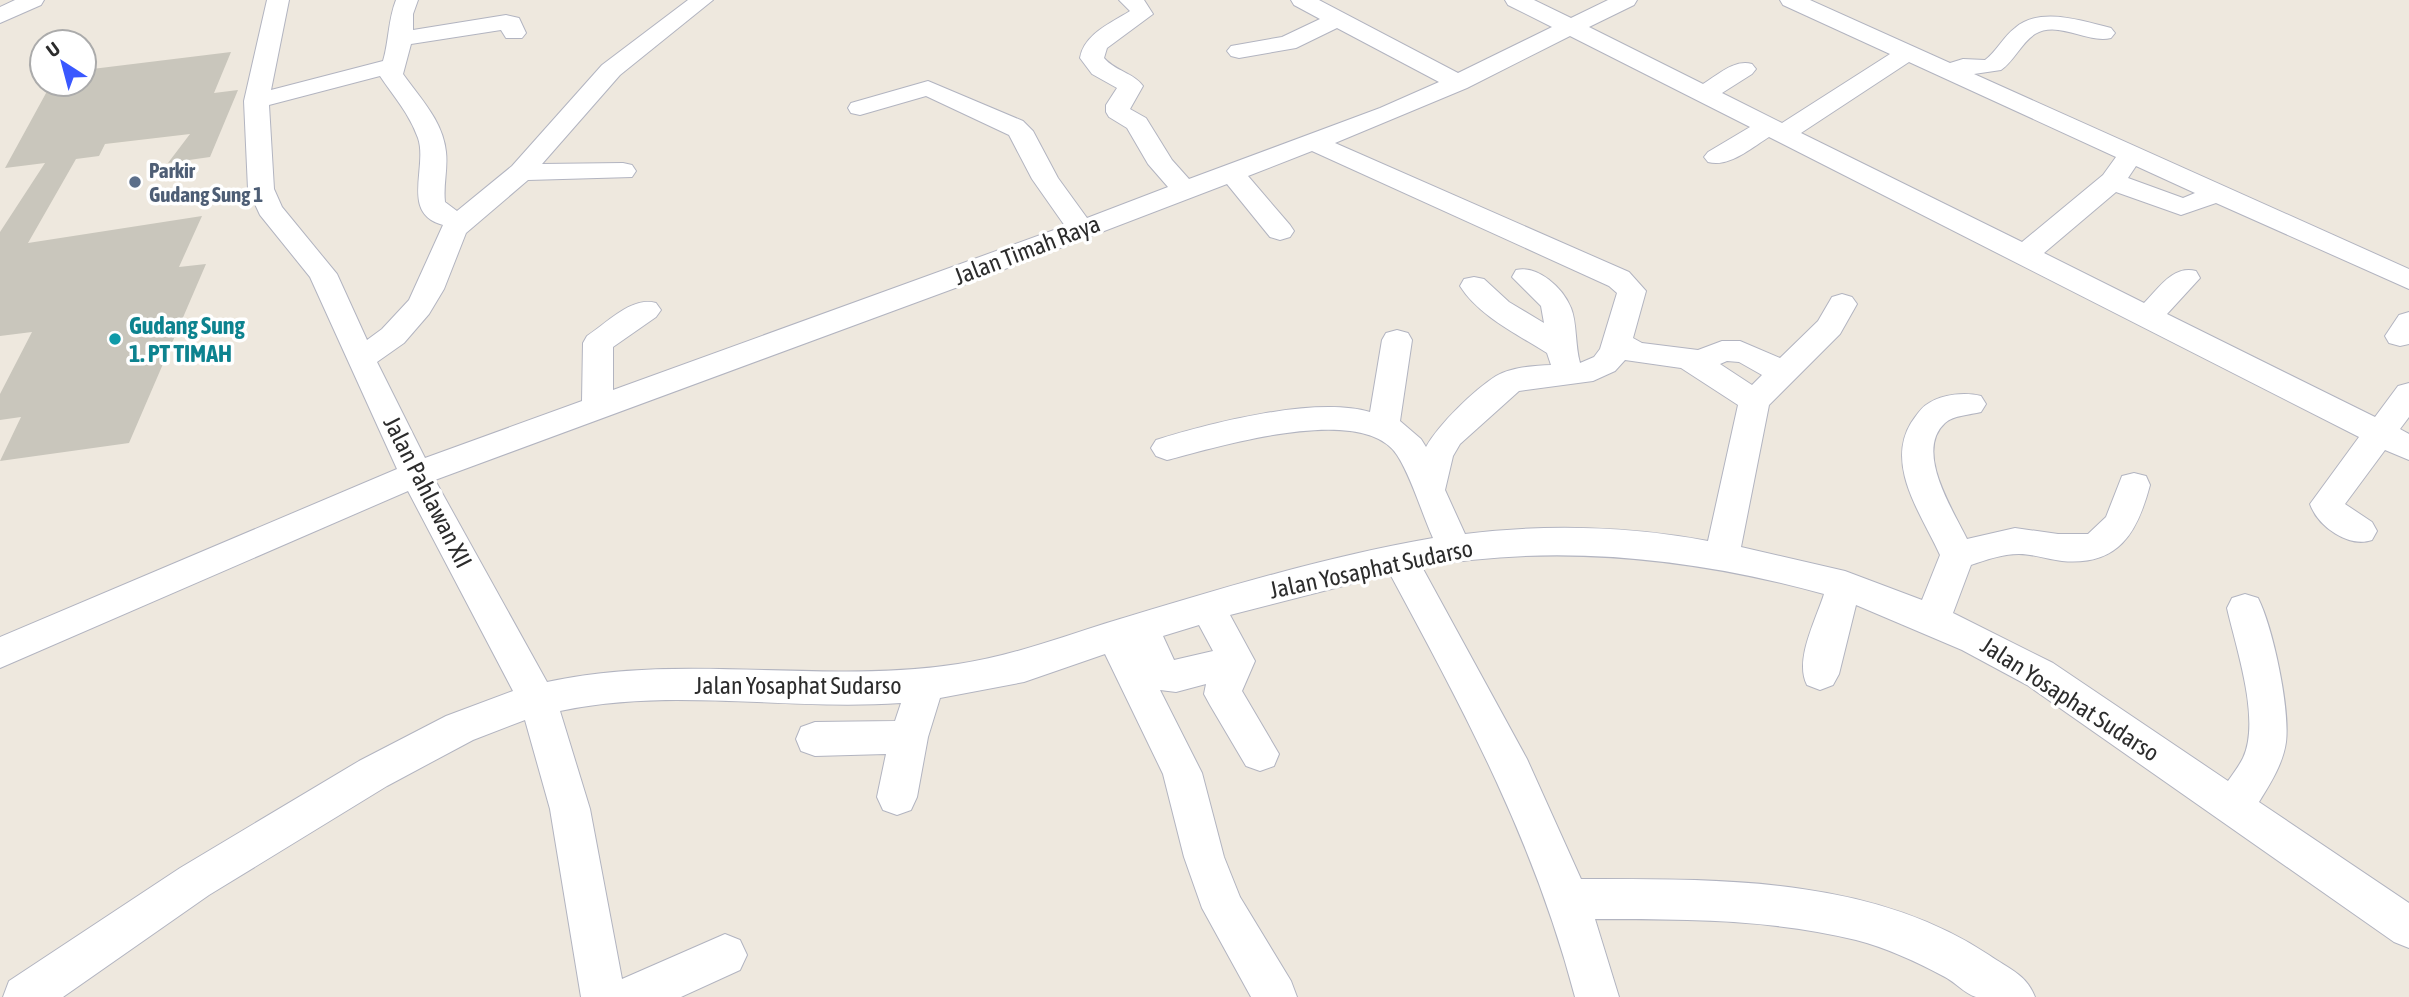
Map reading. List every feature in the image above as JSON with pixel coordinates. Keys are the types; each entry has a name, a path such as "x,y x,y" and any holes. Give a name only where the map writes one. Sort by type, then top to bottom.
{"street":[{"path":"0,16 33,0"},
{"name":"Jalan Pahlawan XII","path":"278,0 256,101 261,189 277,219 323,274 416,474 537,700 549,729 572,826 603,997"},
{"path":"407,0 402,14 401,39 391,74 411,99 433,144 430,197 435,209 447,218 462,220"},
{"path":"361,359 394,335 419,307 453,230 462,220 521,172 611,70 702,0"},
{"path":"1130,0 1142,13 1098,43 1093,50 1093,60 1098,67 1132,87 1118,105 1118,112 1137,124 1161,164 1186,192"},
{"path":"1302,0 1458,83"},
{"path":"1516,0 2409,448"},
{"name":"Jalan Timah Raya","path":"0,653 416,474 948,281 1233,174 1458,83 1626,0"},
{"path":"1791,0 2409,281"},
{"path":"1239,51 1288,43 1337,19"},
{"path":"401,39 506,22 510,22 514,33"},
{"path":"1951,71 1965,65 1985,67 1993,64 2004,56 2022,33 2037,26 2057,24 2103,33"},
{"path":"1717,157 1777,129 1908,52"},
{"path":"256,101 392,66"},
{"path":"1705,93 1744,69"},
{"path":"860,108 928,89 1014,126 1020,131 1045,178 1081,229"},
{"path":"1312,142 1625,283 1632,294 1614,353 1605,365 1591,371 1565,361 1474,286"},
{"path":"2025,254 2112,181 2131,154"},
{"path":"521,172 623,171"},
{"path":"1233,174 1280,231"},
{"path":"2112,181 2181,207 2217,192"},
{"path":"1526,277 1552,300 1559,310 1565,361"},
{"path":"2148,316 2186,278"},
{"path":"1722,556 1754,401 1830,327 1842,304"},
{"path":"598,407 598,343 646,310"},
{"path":"1382,427 1397,340"},
{"path":"1617,341 1635,353 1684,357 1754,401"},
{"path":"1699,364 1721,350 1730,348 1749,354 1782,372"},
{"path":"1429,489 1437,456 1448,436 1505,386 1565,361"},
{"path":"2360,531 2329,510 2327,504 2378,432 2409,394"},
{"path":"1933,618 1957,555 1919,474 1917,456 1920,436 1932,416 1944,408 1970,404"},
{"path":"1167,448 1281,421 1324,419 1382,427 1395,432 1405,441 1454,548"},
{"path":"1957,555 2018,541 2063,548 2092,547 2108,540 2118,530 2134,485"},
{"name":"Jalan Yosaphat Sudarso","path":"25,997 230,859 371,774 485,717 537,700 619,685 746,685 811,690 926,685 1036,664 1127,632 1274,589 1399,560 1454,548 1567,542 1676,548 1722,556 1845,585 1933,618 1992,646 2040,674 2409,928"},
{"path":"1399,560 1530,804 1568,899 1597,997"},
{"path":"1820,674 1827,640 1845,585"},
{"path":"1208,608 1237,661 1236,668 1223,685 1222,691 1260,754"},
{"path":"2232,808 2259,766 2266,746 2266,705 2245,608"},
{"path":"1127,632 1162,675 1171,677 1237,661"},
{"path":"1127,632 1182,773 1203,857 1223,908 1275,997"},
{"path":"897,797 909,737 926,685"},
{"path":"816,739 909,737"},
{"path":"1568,899 1718,901 1840,914 1925,941 1964,962 2013,997"},
{"path":"632,997 725,955"}],"building":[{"name":"Gudang Sung 1. PT TIMAH","path":"231,52 214,93 238,90 210,157 168,163 190,134 105,144 99,156 76,159 28,243 202,216 179,267 206,264 129,443 0,461 21,417 0,420 0,394 32,332 0,336 0,232 45,163 5,168 43,98 98,98 98,68"}],"place":[{"name":"Parkir Gudang Sung 1","path":"135,182"},
{"name":"Gudang Sung 1. PT TIMAH","path":"115,339"}]}
